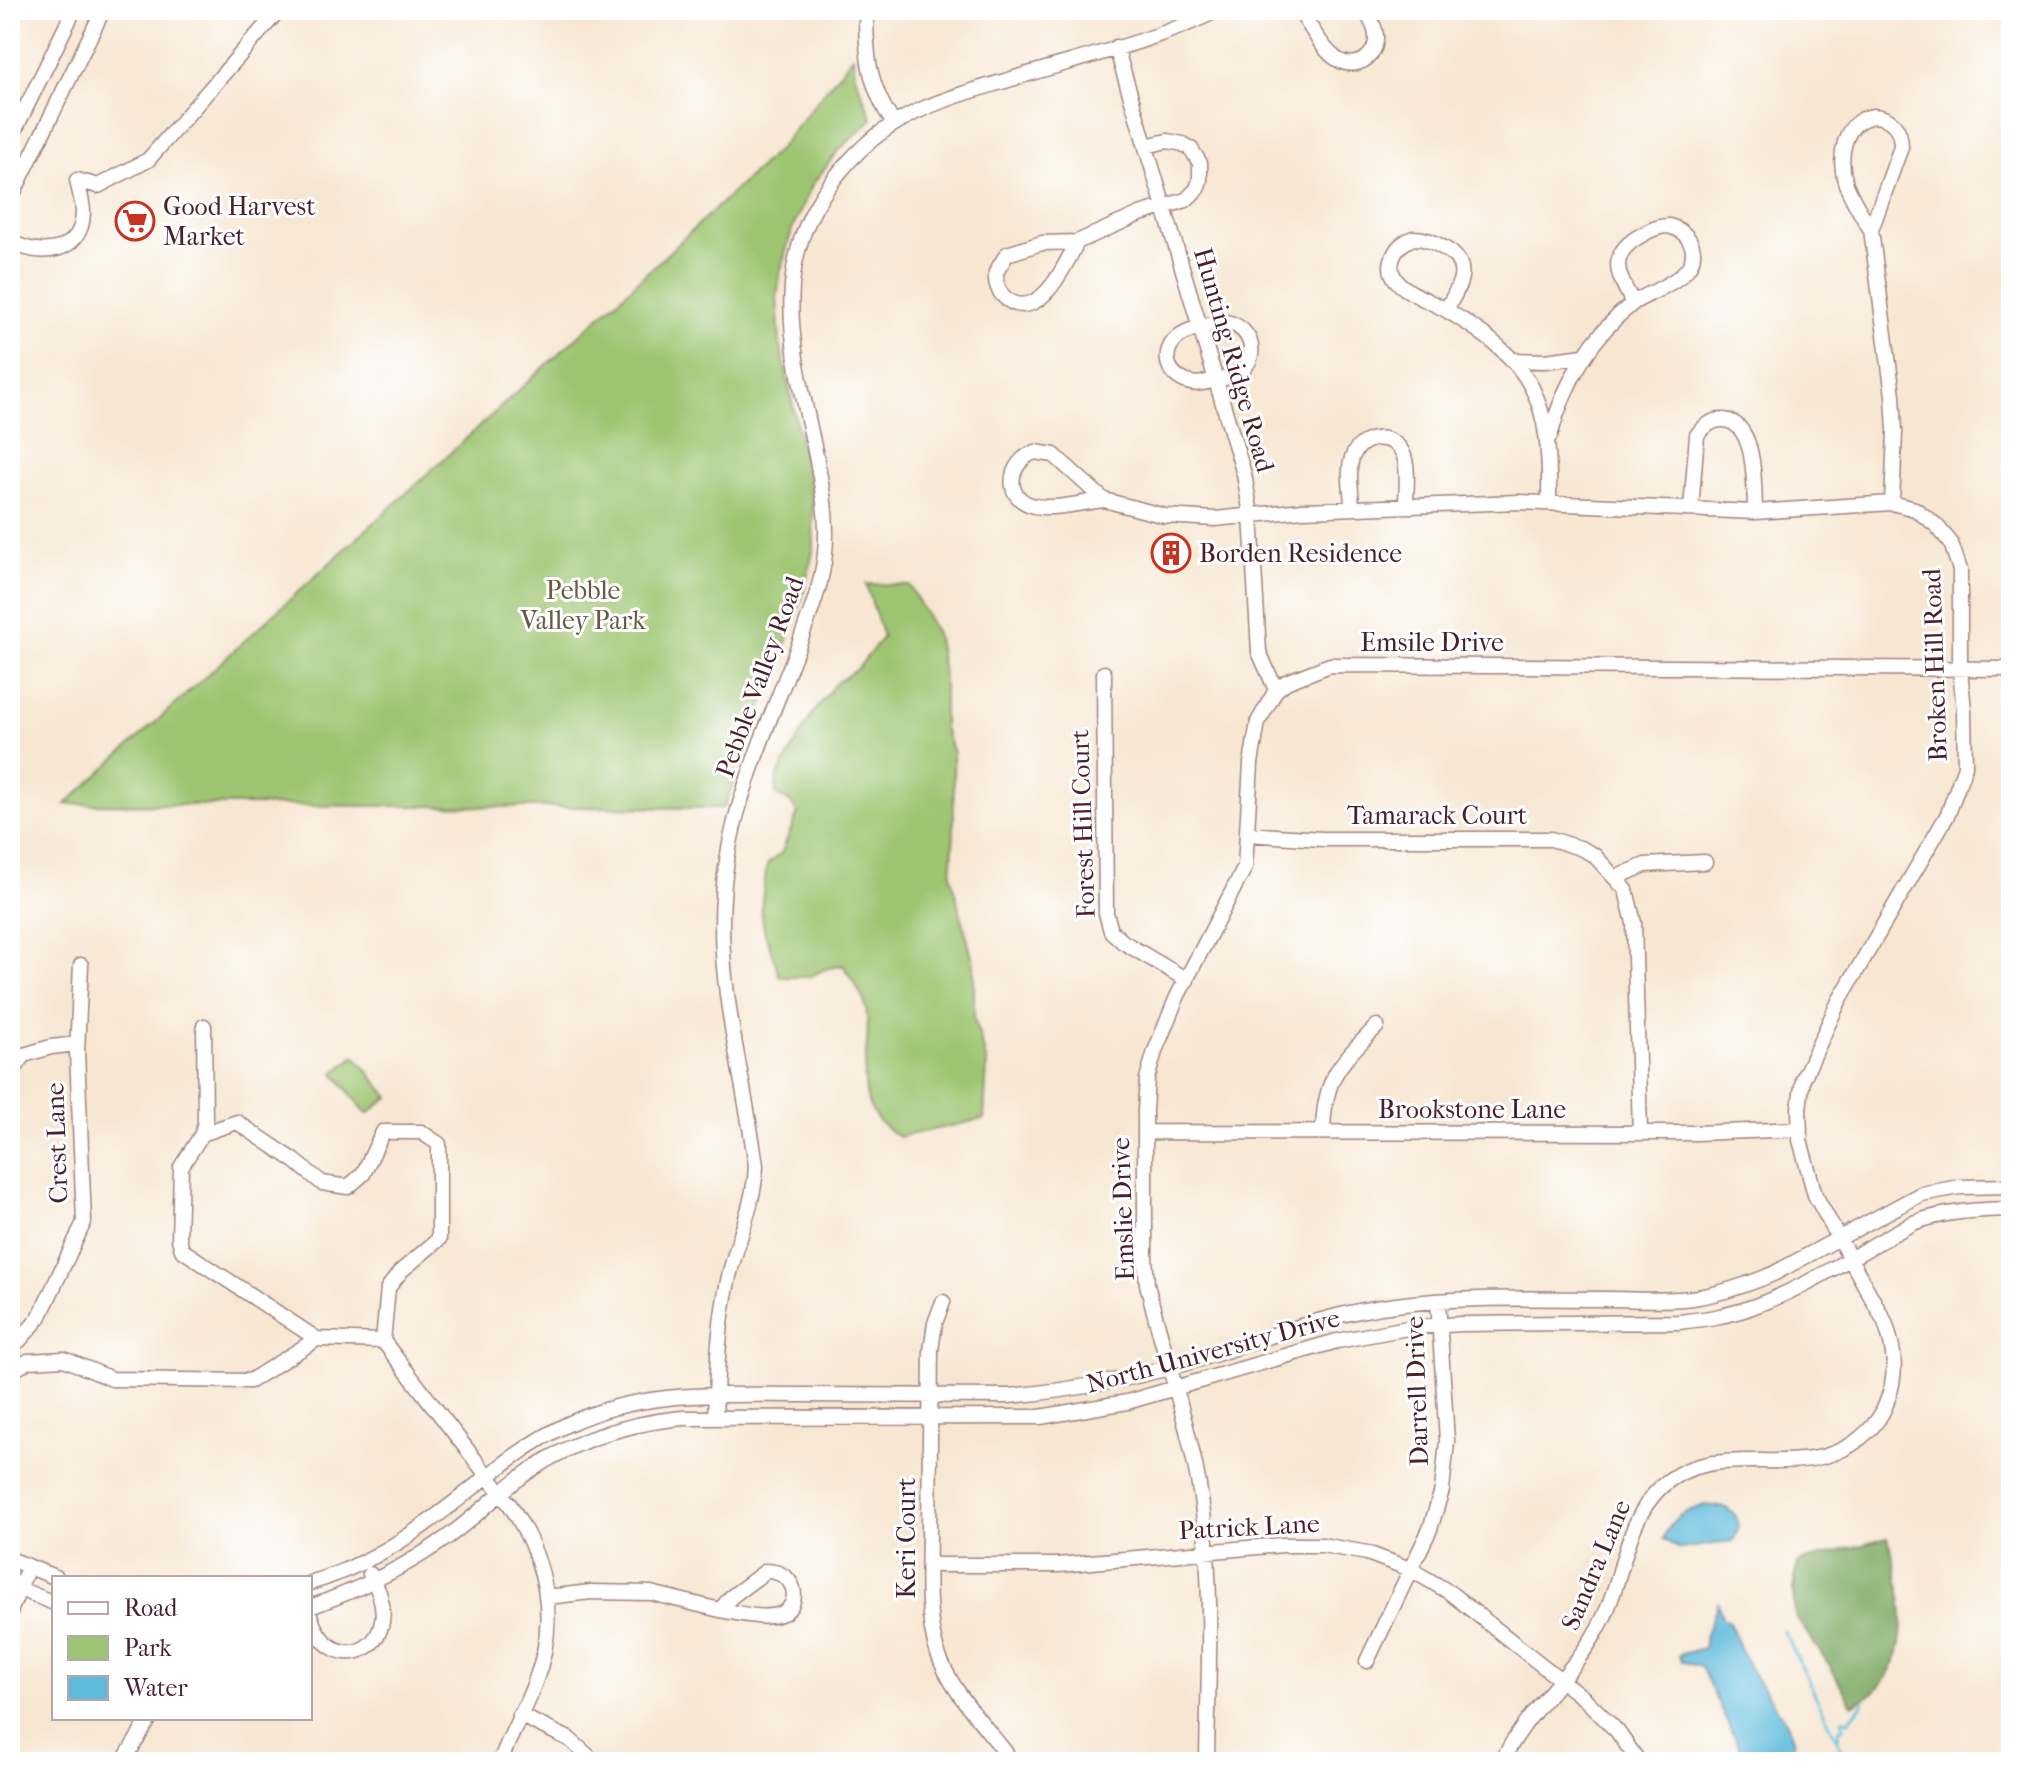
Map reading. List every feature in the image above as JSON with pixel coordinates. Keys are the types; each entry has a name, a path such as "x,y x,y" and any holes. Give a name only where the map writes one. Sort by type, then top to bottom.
{"street":[{"path":"10,140 74,10"},
{"path":"10,200 103,10"},
{"path":"10,241 42,252 65,248 77,234 83,216 77,180 98,186 148,160 279,10"},
{"path":"866,10 866,47 873,85 894,124"},
{"name":"Pebble Valley Road","path":"715,1418 717,1355 728,1280 755,1186 756,1166 724,987 721,954 725,867 744,789 818,593 827,533 823,489 791,334 792,282 799,247 822,197 857,153 894,124 945,99 1168,31 1218,10"},
{"path":"1299,10 1331,54 1339,60 1353,63 1366,58 1377,41 1376,28 1363,10"},
{"name":"Hunting Ridge Road","path":"1116,47 1244,474 1251,515 1259,652 1276,690"},
{"path":"1871,230 1901,147 1898,129 1880,116 1868,116 1855,123 1848,132 1843,153 1846,184 1871,230 1895,420 1892,503"},
{"path":"1077,242 1063,269 1034,303 1012,303 1000,292 996,272 1007,254 1042,243 1077,242 1192,195 1200,180 1200,163 1191,149 1167,141 1146,146"},
{"path":"1549,441 1566,389 1584,356 1611,322 1633,303 1675,280 1688,268 1693,253 1684,233 1663,226 1624,246 1618,257 1618,267 1633,303"},
{"path":"1446,310 1461,283 1460,263 1452,253 1430,240 1407,240 1397,249 1390,264 1401,286 1481,331 1513,360 1535,394 1549,441 1549,502"},
{"path":"1220,322 1233,323 1244,331 1250,342 1250,359 1243,370 1217,380 1189,384 1174,375 1169,365 1169,349 1181,334 1220,322"},
{"path":"1513,360 1545,361 1584,356"},
{"path":"1691,509 1697,435 1712,422 1727,420 1739,426 1747,436 1755,512"},
{"path":"1352,507 1352,458 1357,448 1377,438 1393,442 1405,457 1406,506"},
{"path":"1030,453 1050,453 1075,471 1104,500 1041,507 1030,505 1016,493 1013,471 1021,459 1030,453"},
{"name":"Broken Hill Road","path":"1104,500 1189,519 1352,507 1549,502 1755,512 1892,503 1915,509 1926,517 1951,543 1960,570 1960,670 1965,766 1948,814 1839,1001 1803,1079 1800,1129 1805,1163 1815,1195 1850,1258"},
{"name":"Emsile Drive","path":"1276,690 1286,682 1330,665 2011,669"},
{"name":"Forest Hill Court","path":"1104,673 1106,913 1111,931 1123,942 1187,980"},
{"path":"1187,980 1245,867 1251,763 1258,722 1276,690"},
{"name":"Tamarack Court","path":"1247,834 1322,839 1551,839 1594,855 1626,890 1634,923 1640,1133"},
{"path":"1615,878 1645,865 1705,862"},
{"name":"Crest Lane","path":"10,1341 19,1341 39,1318 84,1222 77,1044 81,965"},
{"name":"Emslie Drive","path":"1187,980 1155,1051 1147,1079 1147,1284 1191,1442 1207,1552 1207,1762"},
{"path":"204,1026 205,1122 202,1134 181,1167 179,1239 182,1250 317,1339 383,1341"},
{"path":"1323,1132 1325,1100 1333,1077 1342,1062 1377,1026"},
{"path":"10,1076 24,1055 77,1044"},
{"path":"202,1134 237,1122 322,1183 348,1187 363,1174 383,1132 421,1132 439,1144 439,1239 401,1271 388,1288 383,1341 501,1493 534,1545 547,1597 544,1652 535,1684 500,1762"},
{"name":"Brookstone Lane","path":"1145,1132 1640,1133 1800,1129"},
{"path":"2006,1209 2007,1186"},
{"name":"North University Drive","path":"312,1582 362,1562 414,1532 487,1475 548,1435 602,1410 643,1400 716,1395 1009,1396 1060,1391 1095,1386 1170,1367 1325,1319 1395,1305 1524,1299 1677,1299 1712,1294 1752,1283 1921,1194 1960,1187 2007,1186"},
{"name":"North University Drive","path":"312,1606 375,1582 440,1543 539,1465 597,1435 647,1421 715,1418 1017,1419 1127,1402 1337,1341 1390,1330 1440,1325 1679,1322 1714,1318 1782,1295 1913,1223 1954,1211 2006,1209"},
{"name":"Sandra Lane","path":"1502,1762 1575,1665 1602,1621 1616,1590 1637,1520 1647,1502 1663,1486 1698,1466 1723,1462 1813,1461 1829,1457 1858,1441 1883,1412 1893,1382 1893,1344 1885,1322 1850,1258"},
{"path":"1752,1283 1762,1304"},
{"path":"1524,1299 1524,1323"},
{"name":"Darrell Drive","path":"1367,1661 1430,1529 1444,1476 1447,1441 1438,1301"},
{"name":"Keri Court","path":"943,1302 932,1336 930,1606 937,1650 958,1692 1006,1753"},
{"path":"10,1373 28,1361 64,1359 112,1379 250,1381 317,1339"},
{"name":"Patrick Lane","path":"929,1565 1058,1565 1282,1545 1322,1545 1367,1553 1410,1569 1449,1592 1604,1717 1639,1762"},
{"path":"10,1559 52,1576"},
{"path":"312,1620 320,1640 342,1651 365,1648 379,1636 383,1608 375,1582 362,1562"},
{"path":"10,1612 15,1587 28,1567"},
{"path":"547,1597 591,1592 651,1593 720,1610 757,1615 783,1613 792,1602 792,1582 781,1572 760,1574 720,1610"},
{"path":"15,1587 52,1602"},
{"path":"519,1715 569,1739 595,1762"},
{"path":"145,1762 127,1757 149,1720"}],"green space":[{"name":"Pebble Valley Park","path":"853,56 855,75 872,119 838,151 812,185 792,229 777,298 780,344 812,496 814,547 801,602 724,808 66,804 778,150"},
{"path":"866,584 909,585 936,633 944,678 944,728 953,753 951,876 974,965 974,1018 987,1062 984,1119 899,1137 881,1124 871,1109 866,1093 868,1022 865,1004 855,984 843,965 809,977 780,977 764,930 761,909 767,865 782,852 798,813 788,800 776,795 777,777 811,716 835,684 858,668 883,637"},
{"path":"355,1056 389,1097 367,1114 334,1073"},
{"path":"1888,1538 1901,1598 1901,1639 1887,1676 1874,1692 1852,1705 1830,1666 1795,1616 1793,1589 1798,1562"}],"water":[{"path":"1705,1505 1726,1508 1736,1516 1738,1530 1733,1541 1680,1549 1663,1539 1679,1516"},
{"path":"1718,1603 1722,1618 1729,1622 1749,1668 1787,1723 1794,1742 1794,1762 1746,1762 1701,1667 1681,1661 1679,1655 1703,1648"}],"waterway":[{"path":"1784,1631 1848,1762"},
{"path":"1838,1738 1839,1729 1844,1727 1842,1719 1849,1721 1864,1702"}],"place":[{"name":"Good Harvest Market","path":"135,221"},
{"name":"Borden Residence","path":"1171,553"}]}
